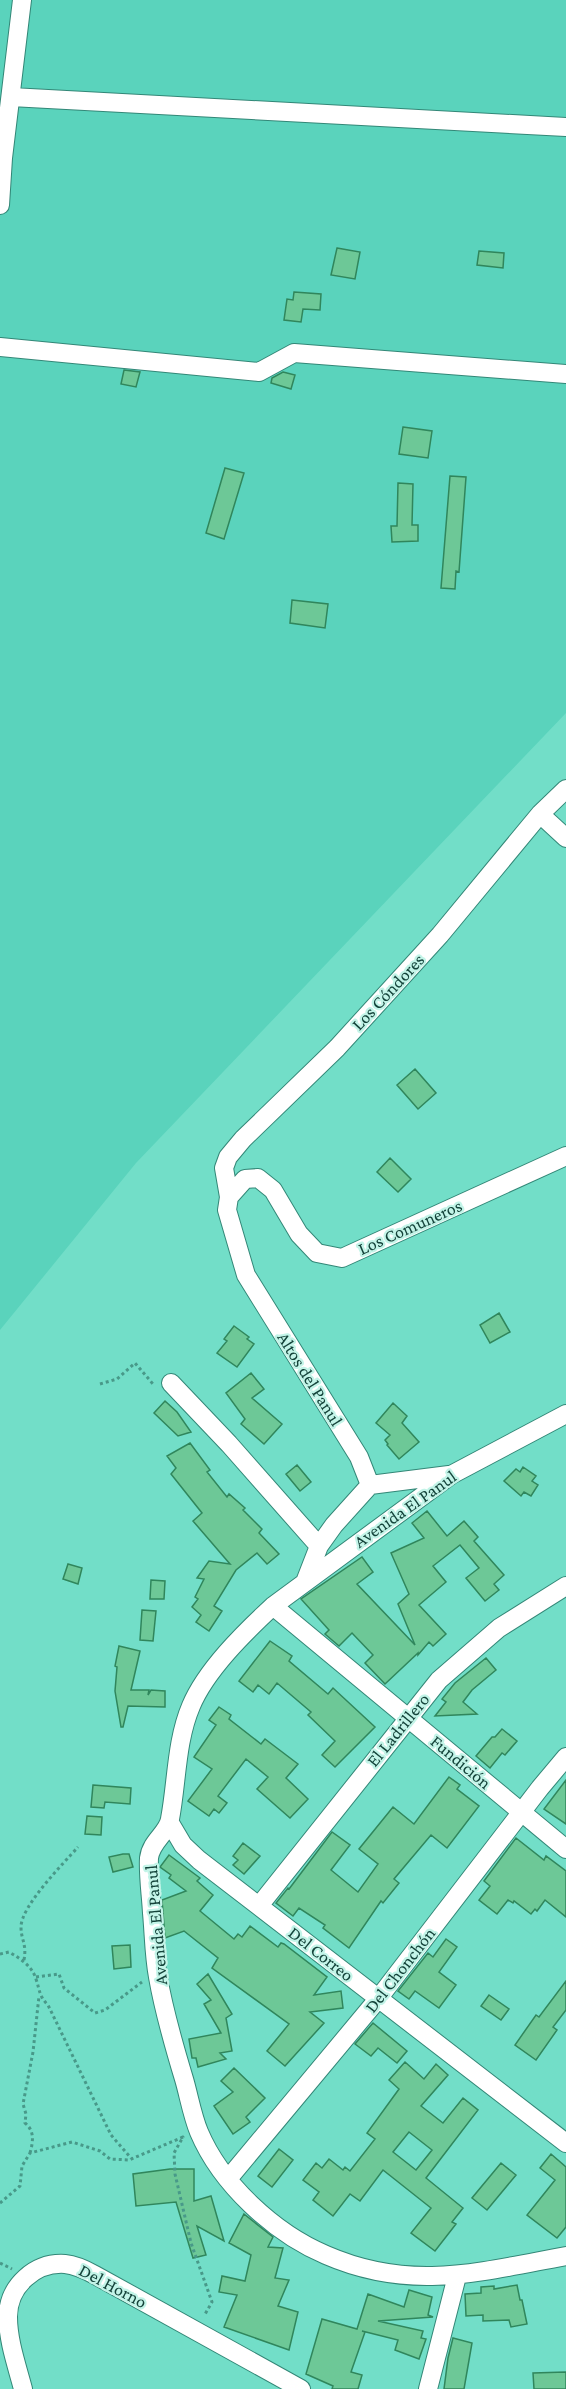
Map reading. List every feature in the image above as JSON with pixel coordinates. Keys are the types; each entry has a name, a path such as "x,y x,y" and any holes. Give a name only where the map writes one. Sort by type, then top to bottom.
{"street":[{"path":"0,206 2,158 22,0"},
{"path":"11,97 566,127"},
{"path":"0,347 259,372 294,353 566,374"},
{"name":"Los Cóndores","path":"229,1197 224,1168 228,1157 243,1139 337,1048 440,935 540,814 566,789"},
{"path":"540,814 566,838"},
{"name":"Los Comuneros","path":"229,1197 245,1179 258,1178 273,1190 299,1234 317,1253 342,1258 566,1156"},
{"name":"Altos del Panul","path":"229,1197 227,1210 246,1275 359,1457 370,1485"},
{"path":"171,1383 229,1444 319,1546"},
{"name":"Avenida El Panul","path":"566,1414 451,1475 273,1606 249,1628 200,1688 190,1707 184,1728 170,1823 159,1836 150,1854 149,1872 157,1976 199,2132 228,2179 262,2214 281,2230 324,2254 355,2265 396,2274 457,2276 566,2256"},
{"path":"305,1582 319,1546 334,1525 370,1485 451,1475"},
{"name":"El Ladrillero","path":"259,1906 439,1680 478,1644 520,1614 566,1586"},
{"name":"Fundición","path":"273,1606 566,1849"},
{"name":"Del Chonchón","path":"228,2179 378,1999 566,1757"},
{"name":"Del Correo","path":"170,1823 191,1852 566,2143"},
{"name":"Del Horno","path":"23,2389 8,2325 9,2304 25,2277 43,2267 63,2264 83,2268 301,2389"},
{"path":"428,2389 457,2276"}],"path":[{"path":"100,1384 117,1379 135,1363 154,1385 171,1383"},
{"path":"24,1960 26,1948 21,1927 30,1904 78,1847"},
{"path":"0,1954 9,1952 24,1960 36,1977 39,1996 33,2052 23,2104 26,2114 25,2123 30,2127 33,2139 30,2153 22,2166 20,2187 0,2203"},
{"path":"36,1977 59,1974 64,1988 95,2013 105,2010 142,1982 157,1976"},
{"path":"39,1996 48,2005 111,2135 130,2158"},
{"path":"30,2153 72,2142 100,2151 110,2159 129,2160 183,2137 174,2153 175,2174 191,2243 212,2302 195,2331"}],"shaded area":[{"path":"0,0 566,0 566,713 136,1163 0,1330"}],"building":[{"path":"337,248 360,252 355,279 331,275"},
{"path":"479,251 504,253 503,268 477,265"},
{"path":"294,292 321,294 320,310 303,309 301,322 284,320 287,299 293,300"},
{"path":"124,370 140,372 136,387 121,384"},
{"path":"283,372 295,375 291,389 271,383 272,378"},
{"path":"403,427 432,431 428,458 399,454"},
{"path":"225,468 244,473 224,539 206,533"},
{"path":"450,476 466,477 459,572 456,571 455,589 441,588"},
{"path":"398,483 413,484 412,525 418,525 418,541 392,542 391,526 397,526"},
{"path":"292,600 328,604 325,628 290,623"},
{"path":"415,1069 436,1093 418,1109 397,1085"},
{"path":"390,1158 411,1179 398,1192 377,1172"},
{"path":"499,1313 510,1332 490,1343 480,1325"},
{"path":"234,1326 249,1337 247,1339 254,1344 237,1367 217,1353 227,1341 224,1339"},
{"path":"251,1373 264,1389 252,1398 282,1424 264,1444 241,1424 245,1419 226,1393"},
{"path":"165,1401 177,1412 191,1432 178,1436 154,1413"},
{"path":"393,1403 407,1416 402,1423 419,1442 399,1459 385,1440 390,1435 376,1423"},
{"path":"190,1443 210,1470 207,1472 227,1497 229,1494 245,1508 243,1510 262,1529 259,1533 279,1554 267,1564 257,1553 236,1570 214,1606 222,1611 209,1631 196,1622 201,1615 192,1607 198,1599 195,1597 204,1579 197,1578 209,1561 230,1564 193,1521 202,1513 171,1474 176,1468 167,1456"},
{"path":"297,1465 311,1482 300,1491 286,1474"},
{"path":"523,1467 536,1476 532,1481 538,1485 531,1496 524,1492 521,1496 504,1481 516,1469 520,1472"},
{"path":"427,1511 447,1536 464,1521 478,1537 474,1541 504,1575 494,1584 499,1590 485,1601 466,1578 479,1568 460,1545 433,1566 446,1582 419,1605 446,1634 433,1646 429,1642 418,1655 418,1653 385,1684 365,1663 373,1655 352,1633 339,1646 325,1634 329,1630 301,1599 362,1557 373,1572 357,1584 415,1645 398,1604 409,1594 391,1553 424,1538 412,1523"},
{"path":"68,1564 82,1568 78,1584 63,1579"},
{"path":"151,1580 165,1581 164,1599 150,1599"},
{"path":"142,1610 156,1611 153,1641 140,1640"},
{"path":"270,1641 292,1656 289,1661 328,1694 333,1688 375,1727 335,1767 322,1755 335,1741 308,1715 311,1712 277,1683 269,1694 258,1685 253,1692 239,1681"},
{"path":"119,1646 140,1651 131,1690 149,1690 148,1695 151,1690 165,1691 165,1707 128,1706 123,1727 121,1727 115,1691 117,1667 115,1666"},
{"path":"486,1658 496,1670 472,1690 463,1702 477,1714 435,1716 446,1702 442,1699 455,1683"},
{"path":"219,1707 231,1715 229,1719 261,1744 265,1739 298,1764 286,1778 308,1799 290,1818 257,1789 268,1777 246,1759 218,1796 227,1803 219,1813 214,1809 209,1816 188,1801 212,1769 194,1757 216,1725 209,1720"},
{"path":"502,1729 517,1741 505,1755 502,1753 490,1768 476,1756"},
{"path":"449,1777 460,1785 457,1789 479,1806 447,1848 431,1835 394,1879 399,1883 383,1903 381,1901 349,1948 323,1928 325,1925 299,1908 293,1916 276,1903 332,1832 350,1845 331,1870 358,1892 378,1864 359,1849 393,1807 414,1824"},
{"path":"566,1780 566,1824 544,1809"},
{"path":"93,1785 131,1788 130,1804 105,1802 104,1808 91,1807"},
{"path":"87,1816 102,1817 101,1835 85,1834"},
{"path":"516,1838 544,1860 546,1856 566,1871 566,1917 545,1900 537,1911 535,1909 531,1914 514,1901 513,1903 508,1900 497,1914 479,1900 490,1886 484,1881"},
{"path":"243,1843 260,1856 244,1874 233,1865 238,1860 233,1856"},
{"path":"129,1854 133,1867 113,1872 109,1857"},
{"path":"169,1855 200,1878 197,1881 213,1895 200,1911 234,1939 238,1934 242,1937 250,1926 278,1947 281,1943 284,1944 327,1977 314,1995 341,1991 343,2008 310,2012 324,2023 285,2066 267,2051 289,2024 212,1968 218,1958 184,1931 165,1938 162,1900 186,1891 169,1878 171,1875 160,1867"},
{"path":"446,1939 457,1947 439,1972 456,1985 439,2008 415,1991 409,1999 398,1991 428,1953 433,1957"},
{"path":"130,1945 131,1967 114,1969 112,1946"},
{"path":"208,1974 232,2014 226,2018 232,2051 220,2053 226,2059 198,2067 196,2058 192,2058 189,2039 221,2033 204,2004 211,2000 197,1984"},
{"path":"566,1981 566,2010 553,2027 557,2030 536,2060 515,2045 536,2015 539,2017"},
{"path":"489,1995 509,2009 501,2020 481,2006"},
{"path":"373,2023 407,2051 397,2063 378,2048 371,2056 355,2044"},
{"path":"405,2062 424,2079 436,2064 448,2075 421,2106 443,2123 463,2098 478,2110 426,2178 463,2208 452,2222 456,2224 435,2251 411,2233 431,2208 383,2170 360,2201 350,2194 333,2216 313,2200 319,2192 303,2180 316,2163 322,2168 329,2159 343,2170 345,2167 350,2171 375,2139 367,2133 399,2089 389,2080","holes":["409,2132 432,2150 416,2170 393,2152"]},
{"path":"234,2068 265,2098 246,2117 250,2122 233,2134 214,2106 233,2092 221,2081"},
{"path":"279,2149 293,2160 272,2187 258,2176"},
{"path":"551,2154 566,2167 566,2227 557,2238 527,2215 555,2180 540,2168"},
{"path":"501,2163 516,2175 487,2210 472,2198"},
{"path":"170,2169 194,2169 194,2201 211,2196 224,2241 197,2226 206,2255 193,2258 176,2202 136,2206 133,2174"},
{"path":"244,2214 273,2237 268,2247 283,2248 275,2278 289,2280 278,2306 298,2312 289,2350 224,2327 237,2295 219,2292 222,2276 245,2281 251,2255 229,2243"},
{"path":"517,2285 527,2324 511,2327 509,2320 483,2321 483,2315 466,2316 465,2294 481,2293 481,2287 494,2286 494,2289"},
{"path":"409,2290 432,2297 428,2315 433,2317 378,2321 423,2331 421,2338 426,2339 419,2359 395,2350 398,2340 362,2331 365,2332 351,2372 362,2375 358,2389 332,2389 333,2386 306,2374 322,2319 357,2329 368,2294 404,2307"},
{"path":"453,2338 472,2343 464,2389 444,2389"},
{"path":"566,2372 566,2389 534,2389 533,2373"}]}
